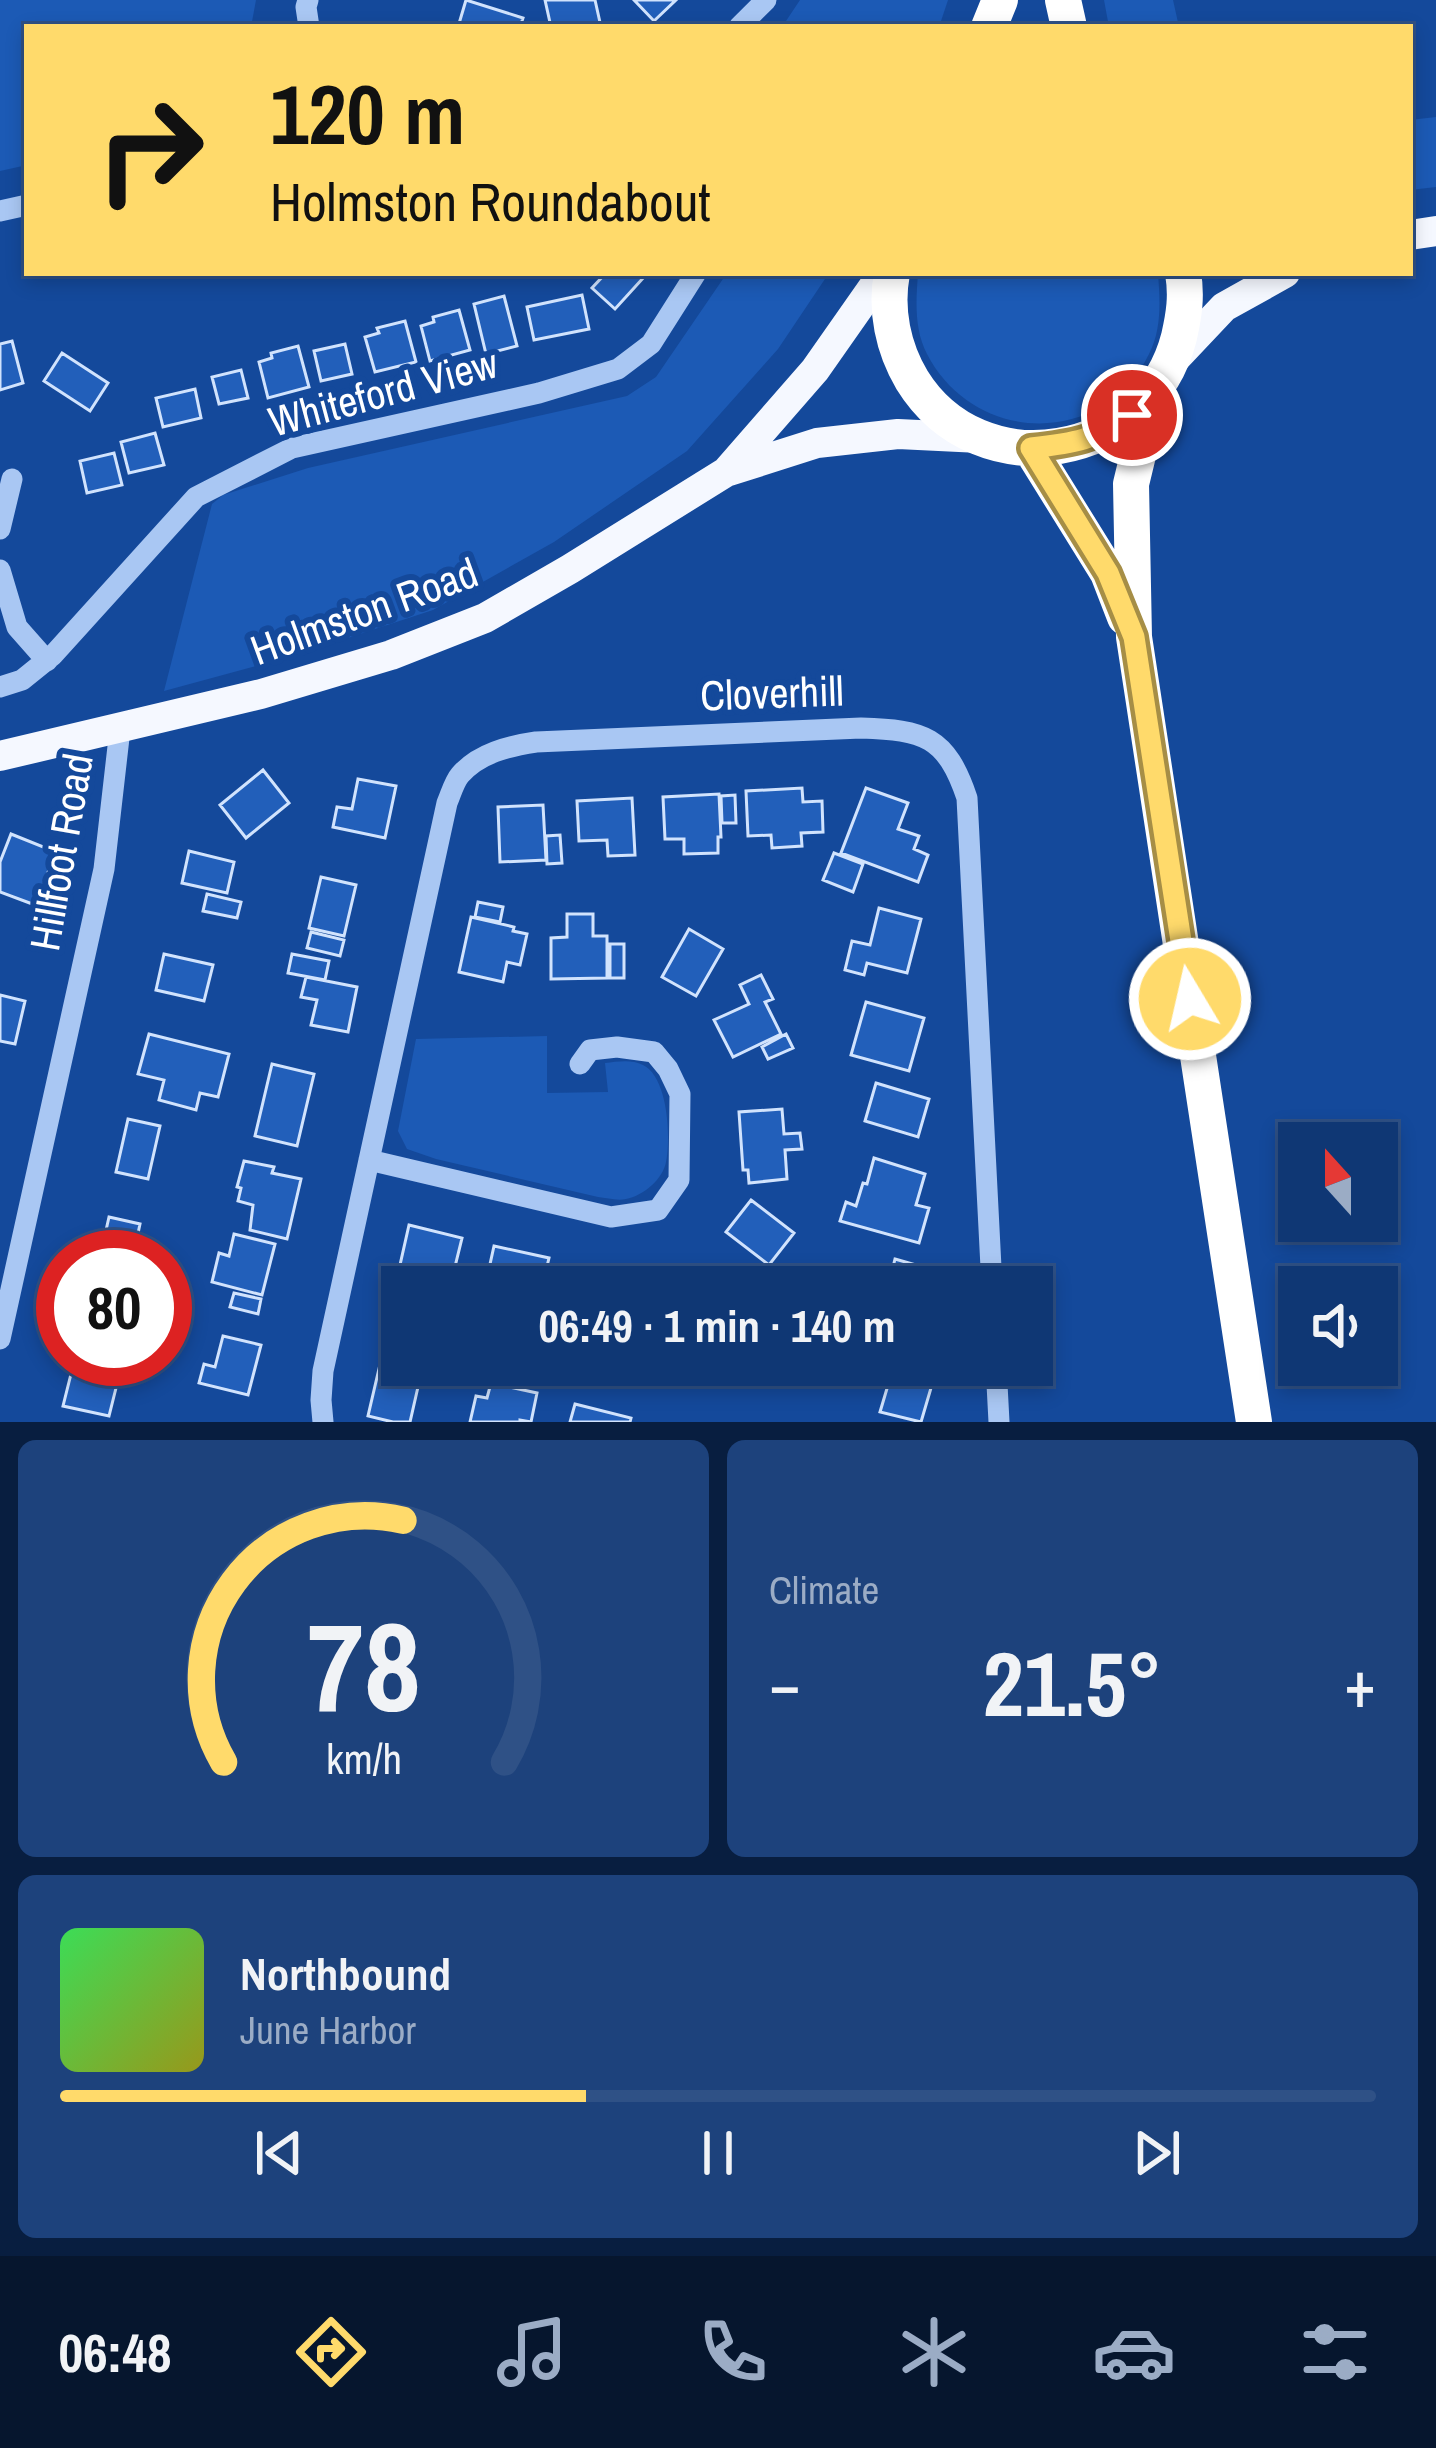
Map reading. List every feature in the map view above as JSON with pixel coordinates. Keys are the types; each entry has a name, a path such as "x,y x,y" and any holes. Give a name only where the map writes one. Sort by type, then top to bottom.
{"highway":[{"path":"888,276 892,332 903,364 937,411 980,437 1031,448 1076,443 1132,415 1163,377"},
{"path":"1183,276 1185,310 1131,484 1134,637 1254,1422"},
{"path":"1031,448 1108,573 1134,637"}],"main road":[{"path":"726,472 815,370 886,276"},
{"path":"1163,377 1225,307 1280,276"},
{"path":"726,472 818,443 898,434 980,437"},
{"name":"Holmston Road","path":"0,756 261,694 391,655 484,618 726,472"}],"street":[{"path":"742,24 766,0"},
{"name":"Whiteford View","path":"0,687 22,680 47,661 196,497 292,448 538,393 618,369 651,344 694,276"},
{"path":"0,529 12,479"},
{"path":"0,570 17,627 47,661"},
{"name":"Hillfoot Road","path":"0,1339 104,869 120,729"},
{"name":"Cloverhill","path":"323,1422 323,1371 447,803 458,776 508,746 903,729 928,738 955,764 967,798 991,1266"},
{"path":"369,1160 611,1217 658,1210 679,1180 680,1094 668,1069 654,1052 616,1047 590,1050 580,1064"},
{"path":"997,1386 999,1422"}],"shaded area":[{"path":"0,0 256,0 252,24 24,24 24,166 0,171"},
{"path":"800,0 948,0 940,24 782,24"},
{"path":"1104,0 1173,0 1178,24 1108,24"},
{"path":"1436,117 1436,187 1413,190 1413,120"},
{"path":"725,276 827,276 778,349 687,451 554,542 433,610 164,691 212,504 223,495 308,468 627,396 656,377"},
{"path":"918,276 1158,276 1156,335 1128,385 1102,406 1071,419 1038,423 1006,419 975,406 948,384 923,344"},
{"path":"547,1036 547,1093 608,1092 605,1063 614,1062 643,1065 658,1082 668,1123 666,1162 657,1180 639,1194 623,1200 598,1197 407,1149 398,1131 416,1039"}],"building":[{"path":"466,0 523,18 521,24 459,24"},
{"path":"545,0 595,0 600,24 550,24"},
{"path":"634,0 676,0 654,21"},
{"path":"603,276 644,277 615,309 592,288"},
{"path":"582,295 589,329 534,340 527,307"},
{"path":"504,296 517,346 486,354 474,304"},
{"path":"459,310 470,350 430,361 421,326 434,322 433,317"},
{"path":"405,321 416,362 375,372 365,337 379,333 377,328"},
{"path":"12,341 23,383 0,390 0,344"},
{"path":"345,344 352,374 321,381 314,351"},
{"path":"298,346 309,387 268,398 259,362 272,358 271,353"},
{"path":"62,353 108,383 90,411 44,381"},
{"path":"241,370 248,398 219,404 212,377"},
{"path":"195,389 201,418 163,427 156,398"},
{"path":"155,433 164,465 129,473 121,442"},
{"path":"114,453 122,485 87,493 80,461"},
{"path":"263,770 289,803 246,838 220,805"},
{"path":"358,779 396,786 385,838 333,827 337,807 352,809"},
{"path":"802,788 803,802 822,801 823,832 801,833 802,846 772,848 771,835 748,836 746,791"},
{"path":"866,788 908,803 898,829 919,836 914,849 928,855 918,882 841,853"},
{"path":"719,794 718,853 684,854 684,839 665,839 663,797"},
{"path":"735,795 736,823 722,823 721,796"},
{"path":"632,798 635,855 608,856 607,840 579,841 577,801"},
{"path":"543,805 546,860 500,862 498,807"},
{"path":"11,834 56,852 35,905 0,892 0,862"},
{"path":"560,835 562,863 547,864 546,836"},
{"path":"189,851 234,862 227,893 182,883"},
{"path":"834,853 863,864 853,892 823,880"},
{"path":"321,877 356,885 344,936 309,928"},
{"path":"207,894 241,902 237,918 203,911"},
{"path":"478,902 503,907 500,922 475,917"},
{"path":"879,908 921,919 907,973 867,963 864,975 845,970 852,941 870,945"},
{"path":"567,914 593,914 593,936 607,936 607,978 551,979 551,938 567,937"},
{"path":"471,917 527,934 520,965 507,962 503,982 459,972"},
{"path":"689,929 723,949 696,996 662,977"},
{"path":"311,932 344,940 340,956 307,948"},
{"path":"610,944 624,944 624,978 610,978"},
{"path":"164,954 213,965 204,1001 156,990"},
{"path":"292,954 329,961 325,980 288,973"},
{"path":"761,975 773,999 765,1002 781,1034 733,1057 714,1020 749,1004 740,985"},
{"path":"306,977 357,987 348,1032 311,1025 317,1000 301,997"},
{"path":"0,995 25,1001 15,1044 0,1041"},
{"path":"866,1002 924,1018 909,1071 851,1055"},
{"path":"149,1034 229,1054 218,1097 200,1093 196,1110 159,1100 164,1080 138,1074"},
{"path":"786,1034 793,1048 768,1059 762,1047"},
{"path":"272,1064 314,1074 297,1146 255,1136"},
{"path":"876,1083 929,1099 918,1137 865,1121"},
{"path":"782,1109 784,1134 800,1133 802,1149 785,1150 787,1179 749,1183 748,1170 743,1170 739,1112"},
{"path":"128,1119 160,1126 148,1179 116,1172"},
{"path":"874,1158 925,1174 916,1205 929,1208 919,1243 840,1221 846,1202 856,1206"},
{"path":"244,1161 301,1179 287,1239 250,1230 253,1205 238,1201"},
{"path":"751,1200 794,1233 769,1265 726,1232"},
{"path":"109,1217 140,1224 139,1230 106,1230"},
{"path":"409,1225 462,1238 455,1266 400,1265"},
{"path":"234,1234 275,1244 262,1295 212,1282 219,1253 229,1256"},
{"path":"494,1246 549,1258 547,1266 490,1266"},
{"path":"895,1259 920,1266 893,1266"},
{"path":"234,1293 261,1299 258,1314 230,1307"},
{"path":"223,1336 261,1345 248,1395 199,1383 204,1364 215,1367"},
{"path":"381,1360 381,1386 418,1386 410,1422 368,1416"},
{"path":"68,1386 116,1386 109,1416 63,1406"},
{"path":"490,1386 537,1393 531,1422 470,1422 476,1396 487,1398"},
{"path":"888,1386 932,1386 921,1422 880,1412"},
{"path":"575,1404 631,1418 630,1422 570,1422"}],"route":[{"path":"1132,415 1076,443 1031,448 1108,573 1134,637 1190,999"}]}
